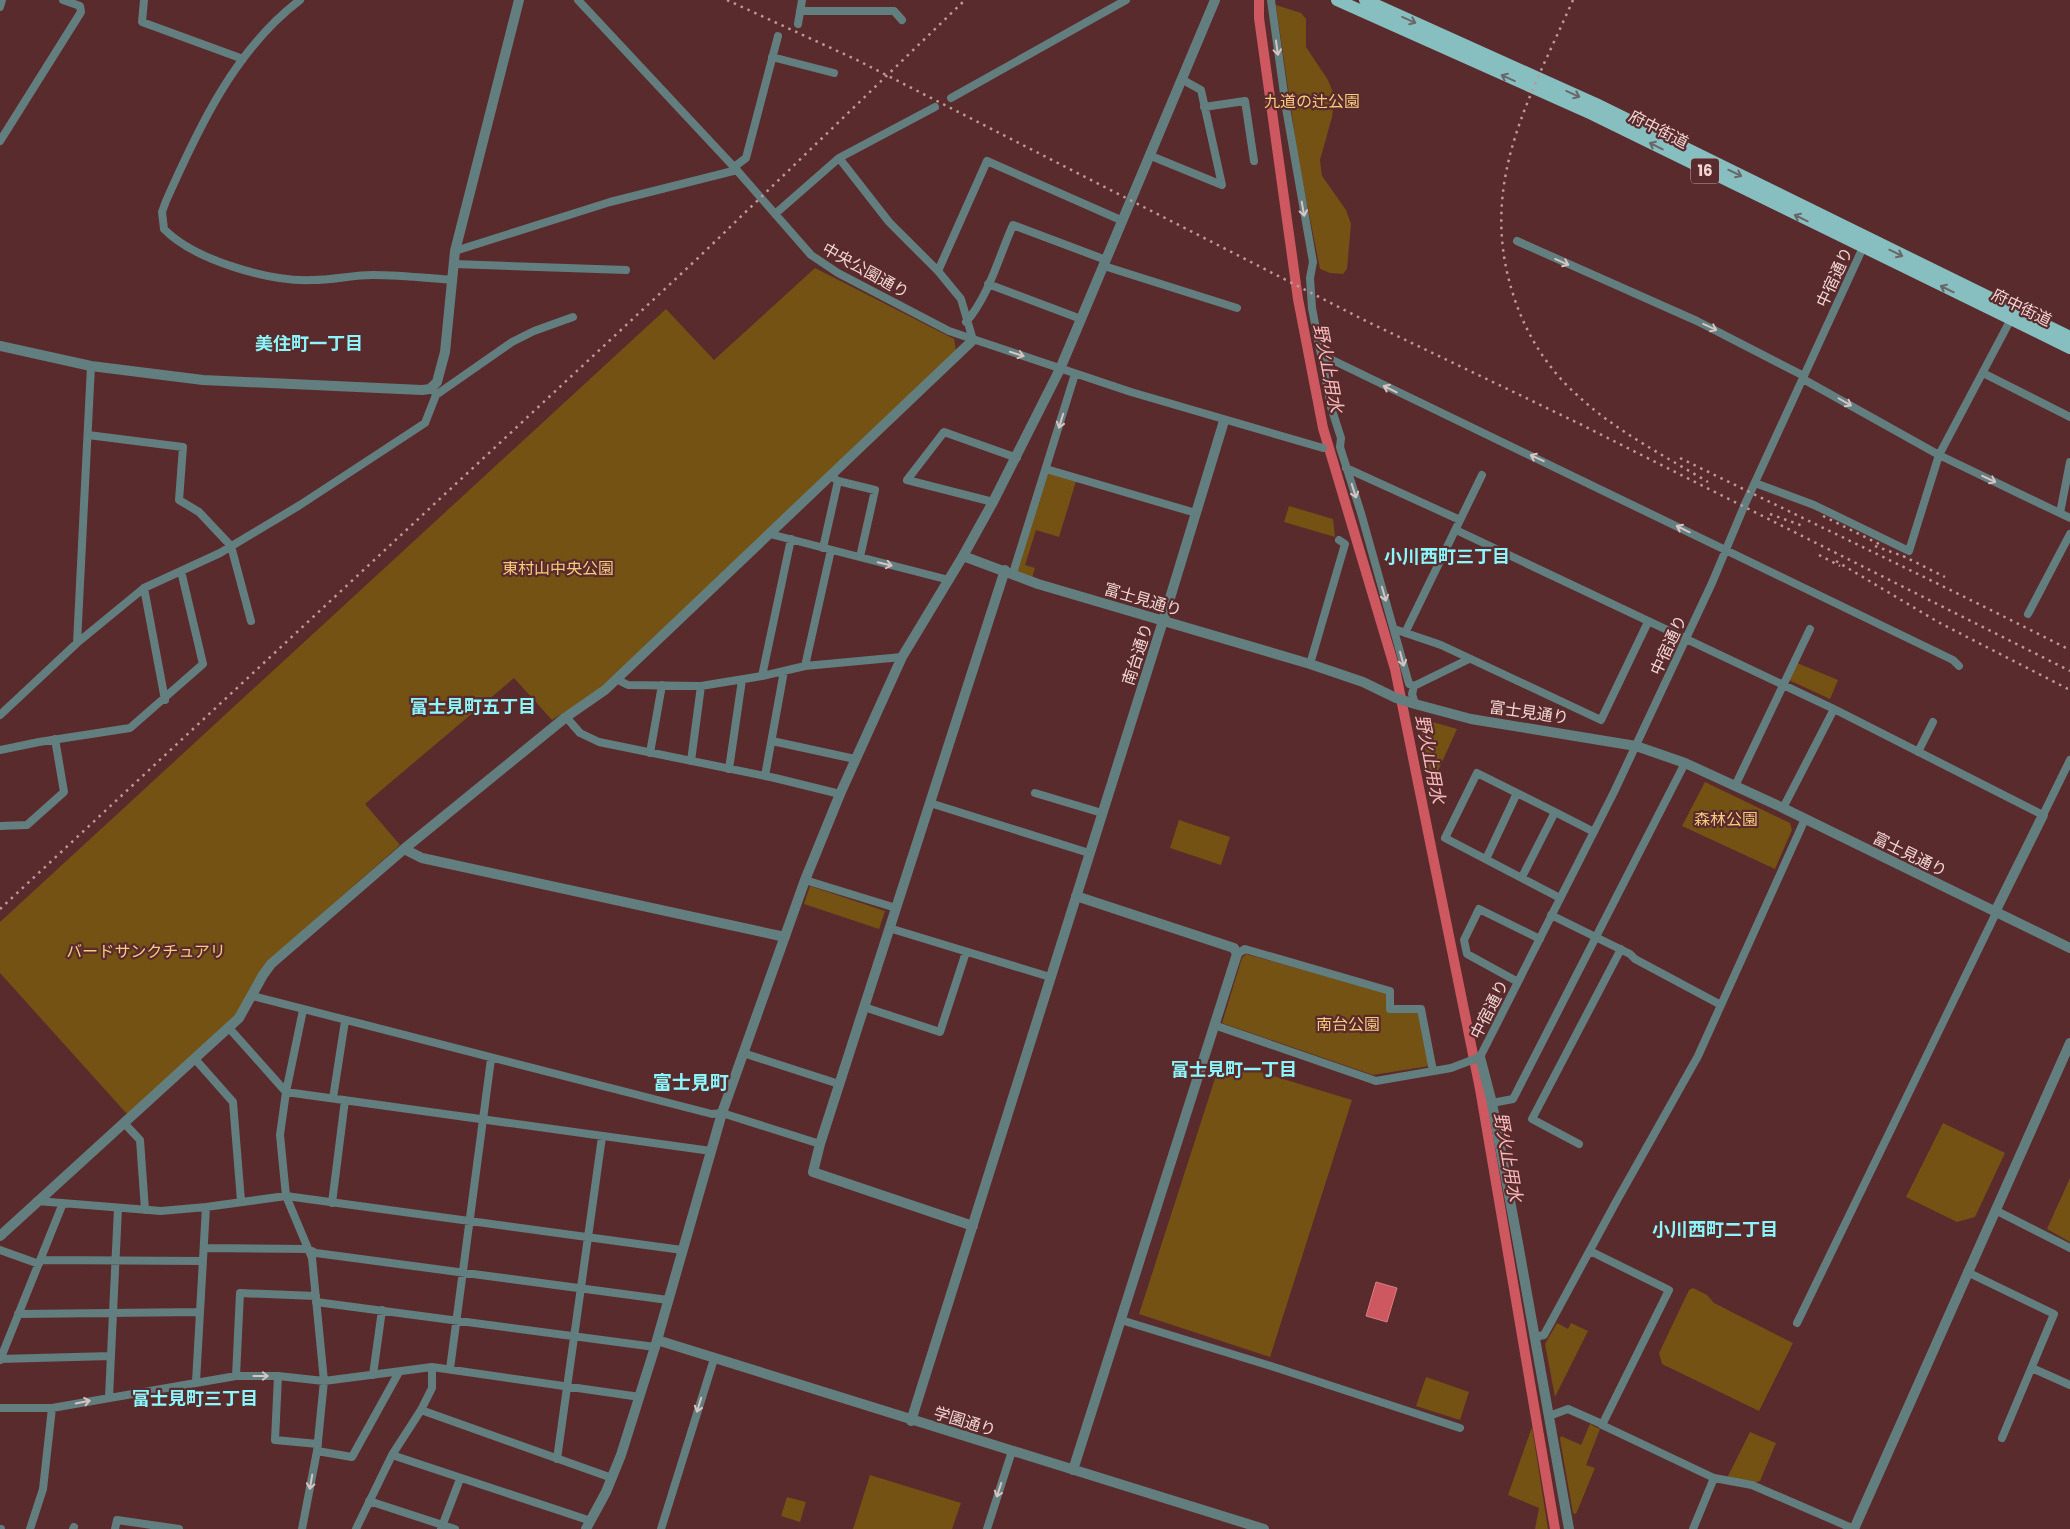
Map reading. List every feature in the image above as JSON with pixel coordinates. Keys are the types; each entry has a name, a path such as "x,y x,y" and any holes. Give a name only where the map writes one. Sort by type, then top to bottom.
{"main road":[{"name":"府中街道","path":"1337,0 1592,114 1864,243"},
{"name":"府中街道","path":"1365,0 1596,104 2070,348"},
{"name":"府中街道","path":"2009,316 2070,337"}],"street":[{"path":"0,7 2,0"},
{"path":"0,141 81,12 80,6 63,0"},
{"path":"144,0 142,22 243,59"},
{"path":"300,0 287,10 243,59 213,106 175,180 162,212 164,229 188,246 222,262 271,277 313,280 372,275 453,280"},
{"path":"0,715 77,643 144,588 181,572 231,546 300,505 425,423 445,352 455,251 518,0"},
{"name":"中央公園通り","path":"578,0 735,168 811,255 838,273 950,332 1224,421 1323,448"},
{"path":"798,24 802,0"},
{"path":"951,98 1126,0"},
{"path":"392,1455 588,1525 612,1478 640,1397 722,1113 805,880 840,794 902,657 949,580 993,502 1017,458 1060,369 1215,0"},
{"path":"1272,0 1284,99 1313,262 1310,278 1312,308 1331,407 1341,438 1340,447 1409,684 1414,686"},
{"path":"800,11 894,12 902,20"},
{"path":"455,251 610,202 735,168 746,158 778,36"},
{"path":"772,57 834,73"},
{"path":"1151,156 1222,185 1201,90 1183,80"},
{"path":"1204,107 1245,101 1254,161"},
{"path":"774,214 840,158 935,107"},
{"path":"0,1236 239,1018 271,964 404,848 566,717 605,690 770,534 834,479 973,340 966,322 961,299 938,271 889,222 840,158"},
{"path":"938,271 988,161 1123,221"},
{"path":"966,322 974,314 1013,225 1105,263 1237,308"},
{"path":"1517,241 1697,321 1803,377 1939,455 2070,518"},
{"name":"中宿通り","path":"1479,1058 1636,746 1727,550 1755,483 1864,243"},
{"path":"454,264 626,270"},
{"path":"988,284 1081,319"},
{"path":"1755,483 1814,505 1908,551 1939,455 1983,373 2009,316"},
{"path":"0,346 91,366 203,380 434,390 512,342 534,331 573,318"},
{"path":"1322,355 1727,550 1944,656 1959,666"},
{"path":"77,643 91,366"},
{"path":"1983,373 2070,417"},
{"path":"973,1226 813,1172 839,1084 930,803 1046,469 1075,374"},
{"name":"南台通り","path":"911,1420 1164,621 1224,421"},
{"path":"993,502 906,480 944,432 1017,458"},
{"path":"88,435 183,447 179,500 199,512 231,546 251,621"},
{"path":"2060,513 2070,462"},
{"path":"1346,468 1460,520"},
{"path":"1046,469 1196,514"},
{"path":"1405,633 1482,475"},
{"path":"823,548 834,479"},
{"path":"834,479 876,490 860,557"},
{"path":"1456,530 1834,709 2043,815"},
{"path":"770,534 949,580"},
{"path":"2028,614 2070,534"},
{"path":"762,676 791,540"},
{"path":"1310,664 1346,544 1339,540"},
{"path":"805,666 831,550"},
{"name":"富士見通り","path":"963,556 1042,585 1310,664 1363,682 1396,698 1412,703 1471,719 1636,746 1685,763 1783,808 2070,948"},
{"path":"0,750 55,739 130,728 165,700 203,664 181,572"},
{"path":"144,588 165,700"},
{"path":"1394,629 1469,658 1601,720 1648,622"},
{"path":"1735,786 1810,629"},
{"path":"616,679 628,685 700,686 742,680 805,666 902,657"},
{"path":"1412,703 1414,686 1469,658"},
{"path":"765,776 784,671"},
{"path":"730,769 742,680"},
{"path":"650,753 662,685"},
{"path":"691,761 700,686"},
{"path":"1783,808 1834,709"},
{"path":"566,717 580,733 598,742 826,789 840,794"},
{"path":"1918,752 1933,722"},
{"path":"0,826 27,826 64,792 55,739"},
{"path":"772,741 855,759"},
{"path":"1797,1322 2070,760"},
{"path":"1492,1102 1513,1098 1685,763"},
{"path":"1560,898 1445,838 1477,773 1594,832"},
{"path":"1036,793 1102,813"},
{"path":"1486,859 1518,793"},
{"path":"930,803 1089,853"},
{"path":"1522,878 1555,812"},
{"path":"1535,1338 1544,1335 1698,1056 1805,820"},
{"path":"404,848 422,858 785,937"},
{"path":"805,880 896,908"},
{"path":"1076,896 1234,948 1237,954"},
{"path":"1518,982 1466,954 1464,940 1479,909 1540,939"},
{"path":"1551,915 1621,950 1721,1005"},
{"path":"889,928 1050,978"},
{"path":"1072,1470 1237,954 1244,949 1390,991 1390,1008 1421,1009 1433,1071"},
{"path":"1579,1144 1532,1119 1621,950"},
{"path":"864,1007 940,1032 966,952"},
{"path":"253,996 491,1059 712,1114 722,1113 820,1144"},
{"path":"302,1529 317,1448 324,1381 312,1258 286,1196 280,1135 286,1092 303,1010"},
{"path":"333,1098 345,1021"},
{"path":"1214,1025 1376,1081 1469,1063 1479,1058 1492,1102 1569,1529"},
{"path":"228,1028 286,1092 710,1151"},
{"path":"1549,1416 1568,1409 1714,1478 1752,1485 1854,1529 2070,1043"},
{"path":"743,1053 839,1084"},
{"path":"195,1058 233,1102 241,1201"},
{"path":"450,1369 491,1059"},
{"path":"332,1203 345,1100"},
{"path":"124,1123 140,1140 145,1210"},
{"path":"557,1459 602,1137"},
{"path":"37,1202 145,1210 206,1207 286,1196 682,1250"},
{"path":"63,1204 0,1359 111,1356"},
{"path":"196,1382 206,1207"},
{"path":"109,1397 118,1208"},
{"path":"1995,1210 2070,1248"},
{"path":"204,1248 308,1249 316,1253 668,1300"},
{"path":"0,1250 40,1262 115,1260 203,1261"},
{"path":"1590,1251 1669,1290 1602,1424"},
{"path":"1967,1272 2054,1314 2002,1438"},
{"path":"236,1376 240,1293 316,1299 382,1310 574,1336 656,1343"},
{"path":"373,1375 382,1310"},
{"path":"18,1314 200,1312"},
{"path":"1121,1320 1274,1367 1460,1428"},
{"name":"学園通り","path":"656,1343 911,1420 1249,1527 1264,1529"},
{"path":"661,1529 714,1359"},
{"path":"0,1408 52,1408 236,1376 278,1376 324,1381 432,1367 640,1397"},
{"path":"356,1529 392,1455 421,1410 432,1388 432,1367"},
{"path":"2032,1368 2070,1385"},
{"path":"278,1376 275,1440 352,1457 399,1372"},
{"path":"30,1529 43,1489 52,1408"},
{"path":"421,1410 612,1478"},
{"path":"987,1529 1012,1452"},
{"path":"1693,1529 1714,1478"},
{"path":"442,1527 460,1479"},
{"path":"369,1501 442,1527 455,1529"},
{"path":"115,1529 117,1520 179,1529"}],"green space":[{"name":"九道の辻公園","path":"1276,5 1301,13 1306,19 1306,47 1328,80 1335,97 1332,117 1320,160 1322,176 1346,210 1351,224 1347,269 1343,274 1330,273 1320,269 1298,158"},
{"name":"東村山中央公園","path":"815,268 954,339 956,350 597,692 552,720 514,678 365,804 400,845 274,956 237,1016 127,1114 0,973 0,922 666,309 714,360"},
{"path":"1046,469 1077,478 1059,537 1036,530 1025,565 1035,568 1031,581 1015,576"},
{"path":"1289,506 1333,519 1335,537 1284,522"},
{"path":"1797,663 1838,680 1830,699 1789,680"},
{"path":"1419,718 1457,729 1432,784"},
{"name":"森林公園","path":"1705,782 1790,823 1792,830 1775,869 1682,826"},
{"path":"1179,820 1230,837 1221,865 1170,848"},
{"path":"810,886 885,911 879,929 804,904"},
{"name":"南台公園","path":"1246,954 1386,993 1387,1012 1418,1012 1429,1066 1373,1075 1222,1023 1242,958"},
{"path":"1221,1060 1352,1100 1270,1357 1139,1314"},
{"path":"1943,1123 2005,1153 1975,1217 1957,1222 1906,1197"},
{"path":"2070,1178 2070,1242 2047,1229"},
{"path":"1693,1288 1707,1295 1714,1303 1793,1343 1759,1411 1662,1364 1659,1353 1689,1290"},
{"path":"1557,1323 1568,1329 1571,1323 1588,1331 1555,1397 1545,1344"},
{"path":"1426,1377 1469,1392 1460,1420 1416,1406"},
{"path":"1590,1424 1600,1429 1586,1465 1595,1468 1576,1514 1573,1513 1560,1439 1561,1436 1581,1445"},
{"path":"1532,1427 1548,1529 1535,1529 1539,1508 1508,1495"},
{"path":"1750,1432 1776,1443 1760,1481 1753,1483 1727,1478"},
{"path":"870,1475 961,1503 952,1529 853,1529"},
{"path":"787,1497 806,1502 800,1522 781,1516"}],"shaded area":[{"path":"1376,1282 1397,1288 1387,1322 1366,1316"}],"waterway":[{"name":"野火止用水","path":"1259,0 1259,18 1298,299 1323,428 1395,669 1480,1089 1555,1529"}],"railway":[{"path":"727,0 857,60 1364,320 1582,425 2070,671"},
{"path":"0,909 697,259 965,0"},
{"path":"1573,0 1524,110 1512,147 1504,183 1501,221 1505,261 1516,303 1540,352 1566,385 1623,431 1708,482"},
{"path":"1680,458 2070,650"},
{"path":"1770,514 1803,526"},
{"path":"1823,516 1883,546"},
{"path":"1875,546 1908,558"},
{"path":"1819,555 1840,566"},
{"path":"1903,556 1945,577"},
{"path":"1836,561 1938,622 2070,690"}],"district":[{"name":"美住町一丁目","path":"309,344"},
{"name":"小川西町三丁目","path":"1447,557"},
{"name":"富士見町五丁目","path":"473,707"},
{"name":"富士見町一丁目","path":"1234,1070"},
{"name":"富士見町","path":"691,1082"},
{"name":"小川西町二丁目","path":"1715,1230"},
{"name":"富士見町三丁目","path":"195,1399"}],"park label":[{"name":"バードサンクチュアリ","path":"146,951"}]}
